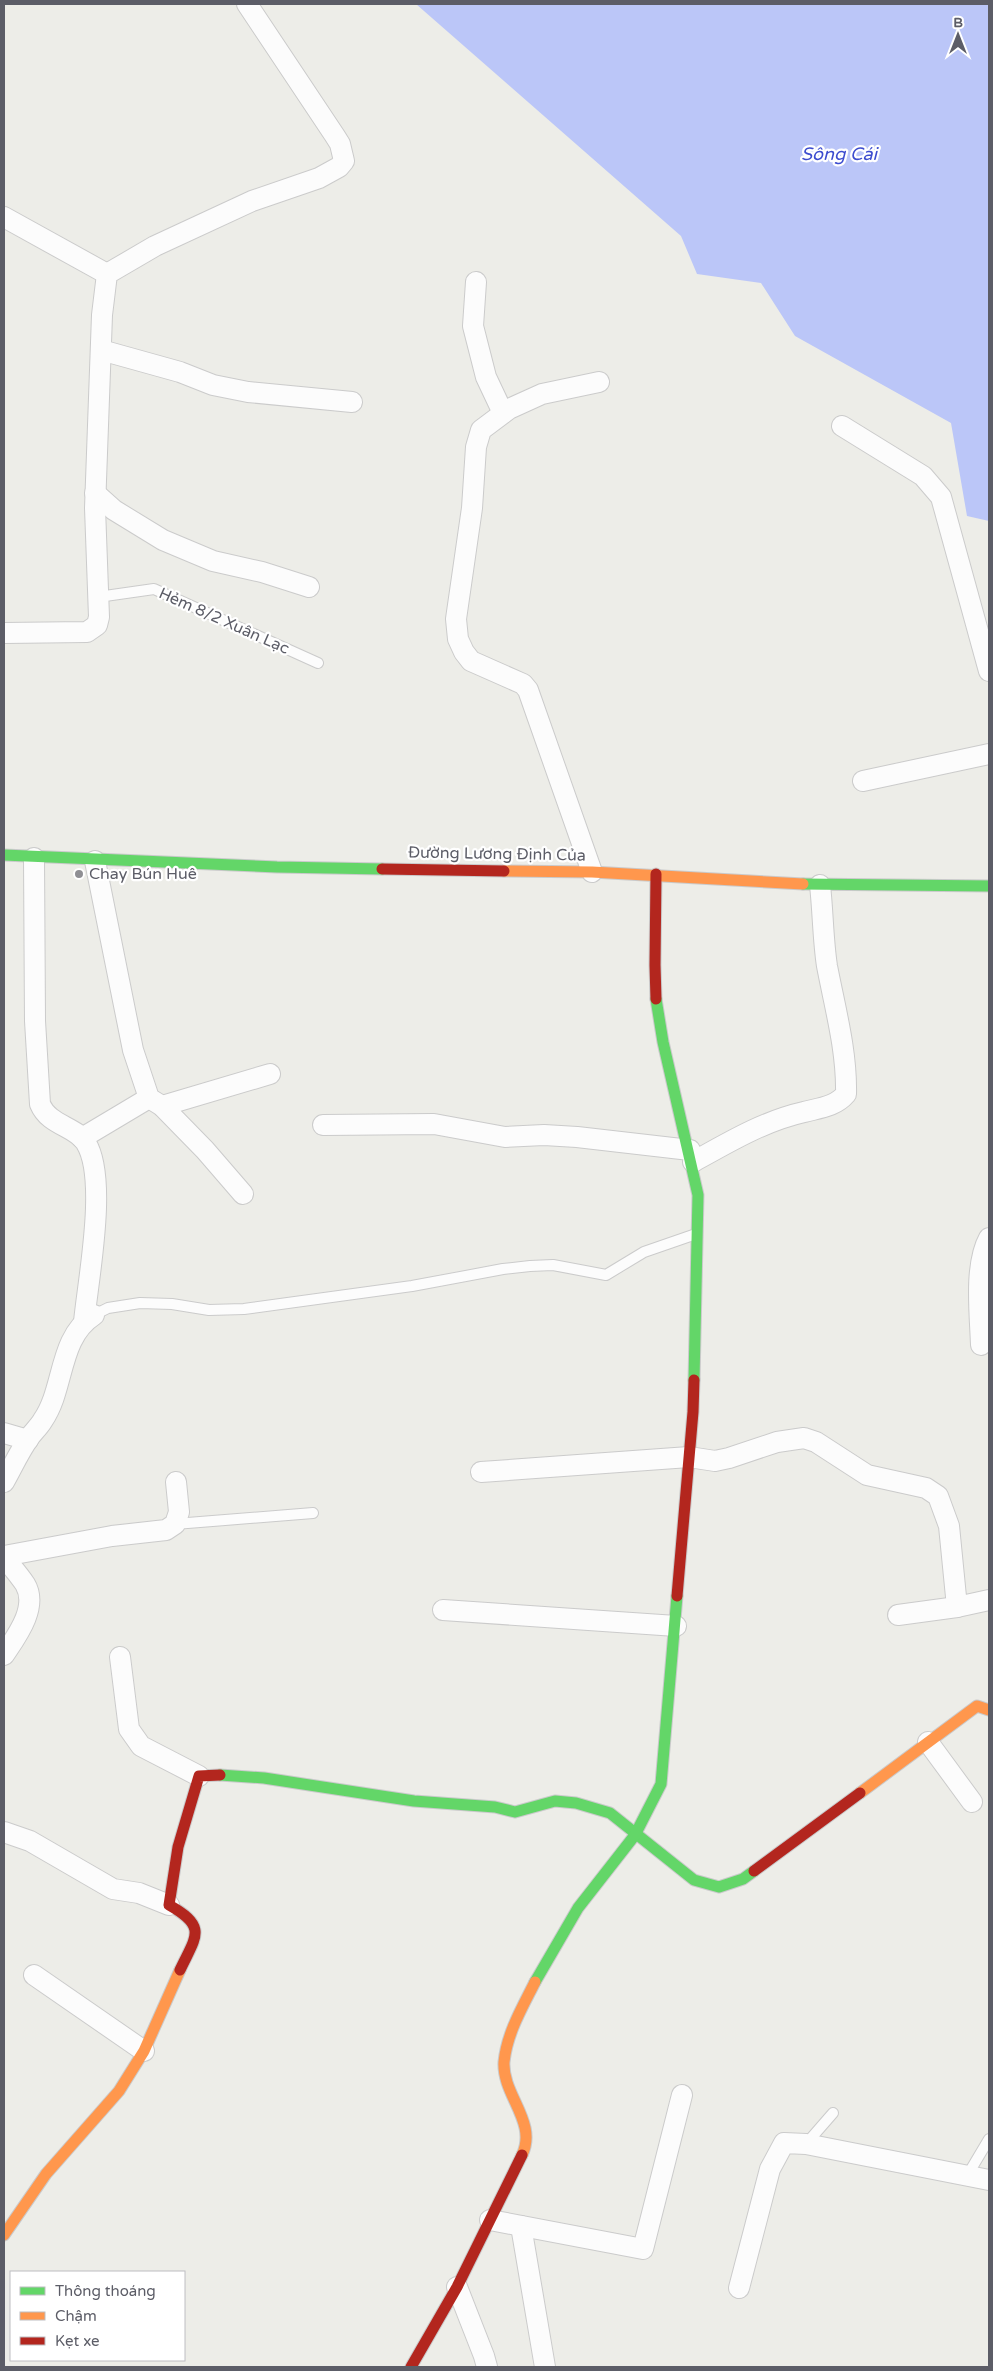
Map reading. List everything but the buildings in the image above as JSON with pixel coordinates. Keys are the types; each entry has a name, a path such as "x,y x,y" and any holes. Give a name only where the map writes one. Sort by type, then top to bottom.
{"street":[{"path":"107,274 155,246 244,205 319,178 339,167 344,161 340,144 247,4"},
{"path":"4,217 107,274"},
{"path":"4,633 87,632 97,625 95,493 101,350 107,274"},
{"path":"476,282 473,326 486,377 503,413"},
{"path":"101,350 180,372 213,385 248,392 352,402"},
{"path":"592,872 528,690 522,684 471,661 458,639 456,618 472,508 476,447 481,430 503,413 542,394 599,382"},
{"path":"842,426 922,476 942,497 989,671"},
{"path":"95,493 114,510 163,540 213,561 262,572 310,587"},
{"path":"863,781 989,754"},
{"name":"Đường Lương Định Của","path":"4,856 277,867 656,874 820,885 989,886"},
{"path":"4,1482 28,1440 44,1420 55,1397 62,1366 90,1318 97,1197 93,1162 86,1142 50,1118 43,1111 40,1104 35,1020 34,858"},
{"path":"95,861 133,1050 156,1102 205,1150 242,1194"},
{"path":"411,2367 457,2287 526,2147 524,2118 512,2096 504,2064 510,2032 539,1974 578,1908 635,1835 661,1784 676,1626 692,1412 698,1195 692,1156 658,1018 654,971 656,874"},
{"path":"323,1125 434,1124 505,1137 544,1135 576,1137 692,1156 766,1124 840,1101 846,1094 846,1078 840,1028 827,964 820,885"},
{"path":"82,1138 156,1102 270,1074"},
{"path":"981,1345 980,1282 984,1248 989,1238"},
{"path":"4,1433 28,1440"},
{"path":"481,1472 689,1457 722,1460 777,1442 804,1438 816,1442 867,1475 926,1488 938,1496 949,1526 957,1607"},
{"path":"4,1655 20,1629 28,1610 29,1598 26,1586 4,1556 112,1536 166,1530 175,1524 179,1512 176,1482"},
{"path":"898,1615 957,1607 989,1600"},
{"path":"443,1610 676,1626"},
{"path":"120,1657 129,1729 134,1739 141,1746 199,1776 210,1774 264,1778 414,1801 495,1807 515,1812 555,1801 576,1803 610,1813 635,1835 694,1880 719,1887 743,1879 977,1706 989,1710"},
{"path":"928,1742 972,1802"},
{"path":"169,1906 178,1848 199,1776"},
{"path":"4,1832 30,1841 113,1889 139,1893 169,1906 192,1919 196,1924 196,1937 144,2051 119,2092 46,2174 4,2234"},
{"path":"34,1975 144,2051"},
{"path":"490,2220 643,2249 682,2095"},
{"path":"739,2288 770,2169 784,2143 806,2144 989,2180"},
{"path":"520,2226 544,2367"},
{"path":"457,2287 484,2356 486,2367"}],"lane":[{"name":"Hẻm 8/2 Xuân Lạc","path":"98,597 154,588 318,663"},
{"path":"90,1318 108,1308 140,1303 172,1304 209,1310 244,1309 412,1286 503,1268 553,1265 606,1275 644,1252 676,1239 697,1234"},
{"path":"175,1524 313,1512"},
{"path":"806,2144 833,2113"},
{"path":"967,2176 989,2139"}],"water":[{"name":"Sông Cái","path":"416,4 989,4 989,521 967,516 951,423 795,336 761,283 697,274 681,236"}],"traffic: fast":[{"path":"4,855 277,867 382,869"},
{"path":"803,884 989,886"},
{"path":"656,999 663,1042 698,1195 694,1380"},
{"path":"535,1982 578,1908 635,1835 661,1784 677,1596"},
{"path":"220,1775 264,1778 414,1801 495,1807 515,1812 555,1801 576,1803 610,1813 694,1880 719,1887 743,1879 754,1871"}],"traffic: slow":[{"path":"504,871 592,872 803,884"},
{"path":"860,1793 977,1706 989,1710"},
{"path":"4,2235 46,2174 119,2091 144,2051 180,1970"},
{"path":"522,2155 526,2143 526,2131 508,2086 504,2062 508,2041 520,2011 535,1982"}],"traffic: jam":[{"path":"382,869 504,871"},
{"path":"656,874 656,999"},
{"path":"677,1596 693,1412 694,1380"},
{"path":"180,1970 191,1949 195,1933 194,1926 189,1920 169,1905 178,1847 199,1776 220,1775"},
{"path":"754,1871 860,1793"},
{"path":"411,2367 457,2287 522,2155"}],"place":[{"name":"Chay Bún Huê","path":"79,874"}]}
